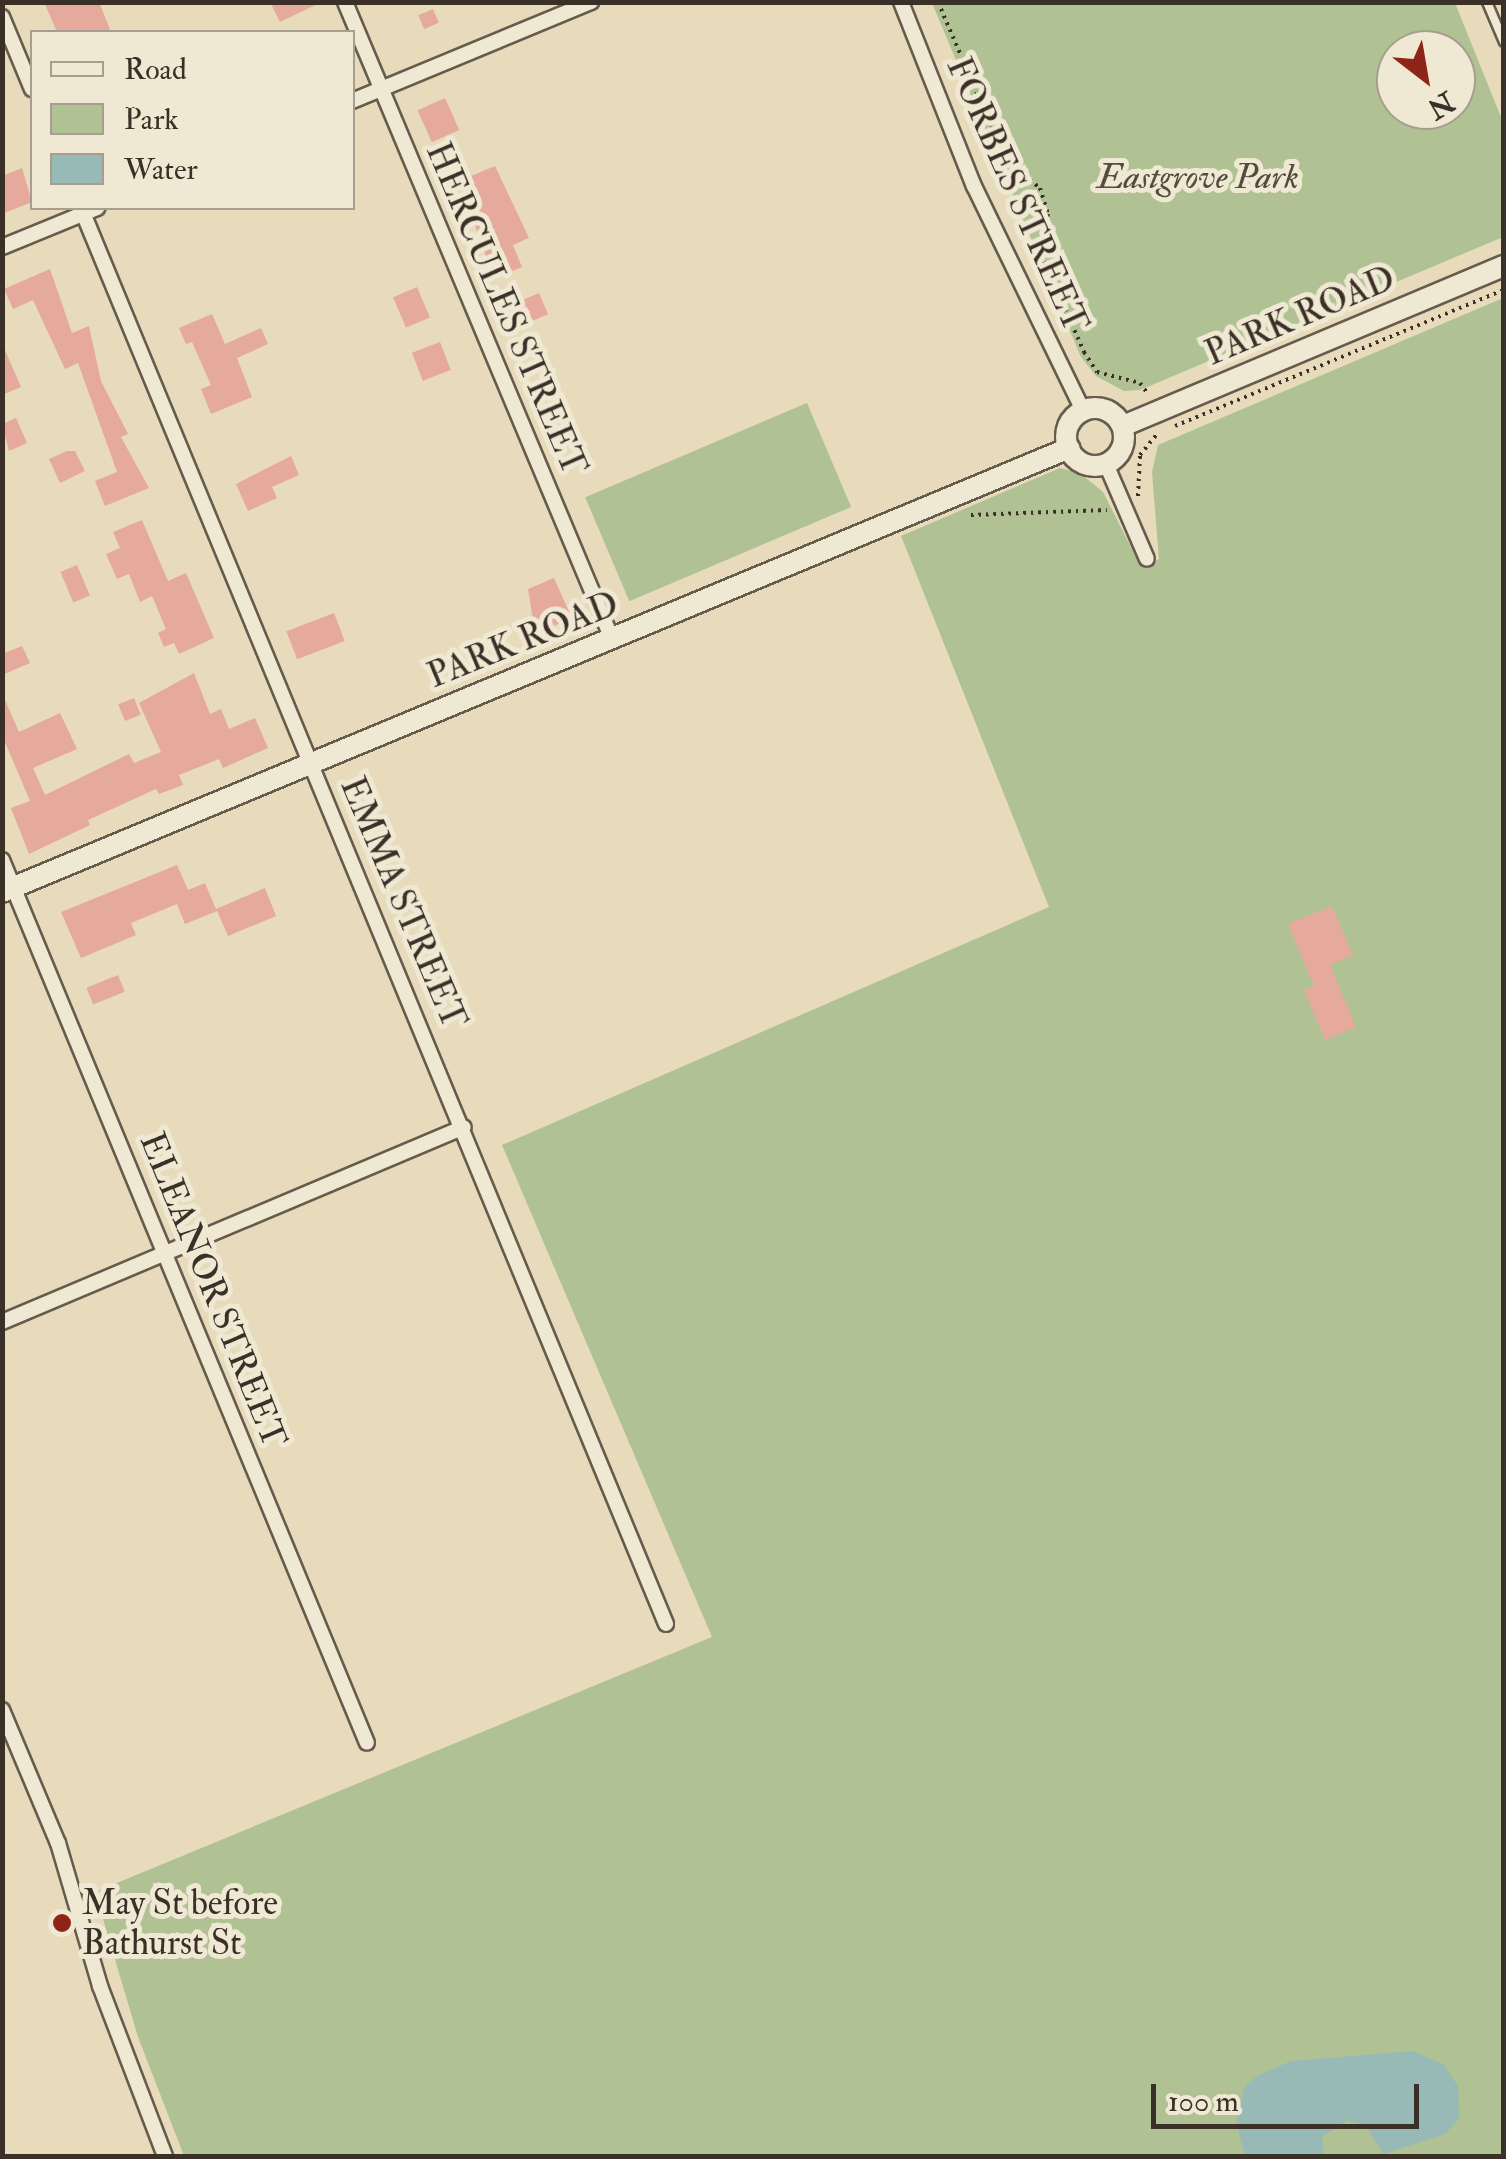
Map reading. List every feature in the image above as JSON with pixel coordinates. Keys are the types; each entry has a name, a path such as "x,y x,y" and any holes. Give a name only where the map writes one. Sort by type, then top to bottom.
{"street":[{"name":"HERCULES STREET","path":"346,2 612,639"},
{"path":"355,99 591,2"},
{"name":"FORBES STREET","path":"900,2 974,186 1083,410"},
{"path":"2,17 30,85"},
{"path":"2,247 85,210"},
{"name":"EMMA STREET","path":"87,210 666,1624"},
{"name":"PARK ROAD","path":"1123,426 1504,266"},
{"path":"1083,410 1106,410 1123,426 1122,447 1106,464 1086,464 1069,448 1069,425 1083,410"},
{"name":"PARK ROAD","path":"8,889 1069,448"},
{"path":"1106,464 1147,558"},
{"name":"ELEANOR STREET","path":"2,860 8,889 167,1255 367,1743"},
{"path":"2,1322 464,1127"},
{"path":"2,1710 58,1844 100,1986 165,2156"}],"lane":[{"path":"1488,2 1504,42"}],"path":[{"path":"938,2 1006,161 1040,188 1048,214 1038,248 1084,352 1097,372 1140,383 1155,412"},
{"path":"970,514 1124,505 1138,496 1140,455 1154,435 1504,290"}],"green space":[{"name":"Eastgrove Park","path":"932,3 1455,3 1466,30 1376,30 1376,130 1476,130 1476,55 1503,122 1503,237 1140,390 1124,391 1096,376 1081,357"},
{"path":"1503,298 1503,2156 184,2156 138,2037 95,1892 712,1637 502,1145 1049,907 901,536 1060,468 1080,473 1103,492 1141,567 1159,559 1152,472 1158,445"},
{"path":"807,403 851,507 629,601 585,497"}],"water":[{"path":"1413,2051 1443,2064 1458,2086 1459,2119 1445,2134 1383,2154 1366,2126 1348,2120 1322,2137 1324,2156 1245,2156 1236,2123 1245,2086 1259,2075 1291,2061"}],"building":[{"path":"44,2 99,2 110,30 56,30"},
{"path":"270,2 322,2 280,22"},
{"path":"433,9 439,23 424,29 418,15"},
{"path":"445,98 459,130 432,142 418,110"},
{"path":"495,166 529,238 513,245 522,267 494,279 459,181"},
{"path":"22,168 30,203 2,214 2,176"},
{"path":"50,269 72,333 89,326 101,381 128,434 121,437 149,488 105,506 95,481 117,472 78,363 65,369 33,300 13,309 4,289"},
{"path":"417,287 430,317 406,328 393,297"},
{"path":"539,293 548,314 519,327 510,306"},
{"path":"212,314 225,344 261,328 268,344 237,358 252,397 211,414 201,389 211,385 192,342 186,344 179,328"},
{"path":"440,342 451,370 423,381 412,353"},
{"path":"2,343 21,387 2,395"},
{"path":"16,418 27,443 9,451 2,424"},
{"path":"75,451 85,471 60,483 49,459"},
{"path":"291,456 299,475 272,487 277,498 248,511 236,484"},
{"path":"142,520 168,581 186,573 214,638 179,654 174,643 164,647 158,633 166,629 152,596 140,602 129,574 117,579 106,554 120,548 113,532"},
{"path":"77,565 90,595 73,602 60,572"},
{"path":"554,578 572,618 525,638 520,626 533,620 528,589"},
{"path":"334,613 345,641 297,659 286,631"},
{"path":"22,646 30,663 2,675 2,654"},
{"path":"194,673 210,714 221,709 229,729 255,718 268,748 223,768 219,759 179,775 183,785 159,794 156,789 88,820 90,825 29,854 11,808 30,801 2,735 2,693 19,732 60,713 77,749 33,768 45,795 129,754 134,763 161,752 139,703"},
{"path":"134,698 141,715 125,721 118,704"},
{"path":"177,865 188,890 205,883 216,909 265,888 276,916 228,936 217,911 185,924 177,904 131,923 136,935 81,958 61,912"},
{"path":"1332,906 1353,955 1330,965 1356,1027 1325,1040 1304,990 1314,986 1288,924"},
{"path":"118,975 125,992 93,1004 86,988"}],"place":[{"name":"May St before Bathurst St","path":"62,1923"}]}
